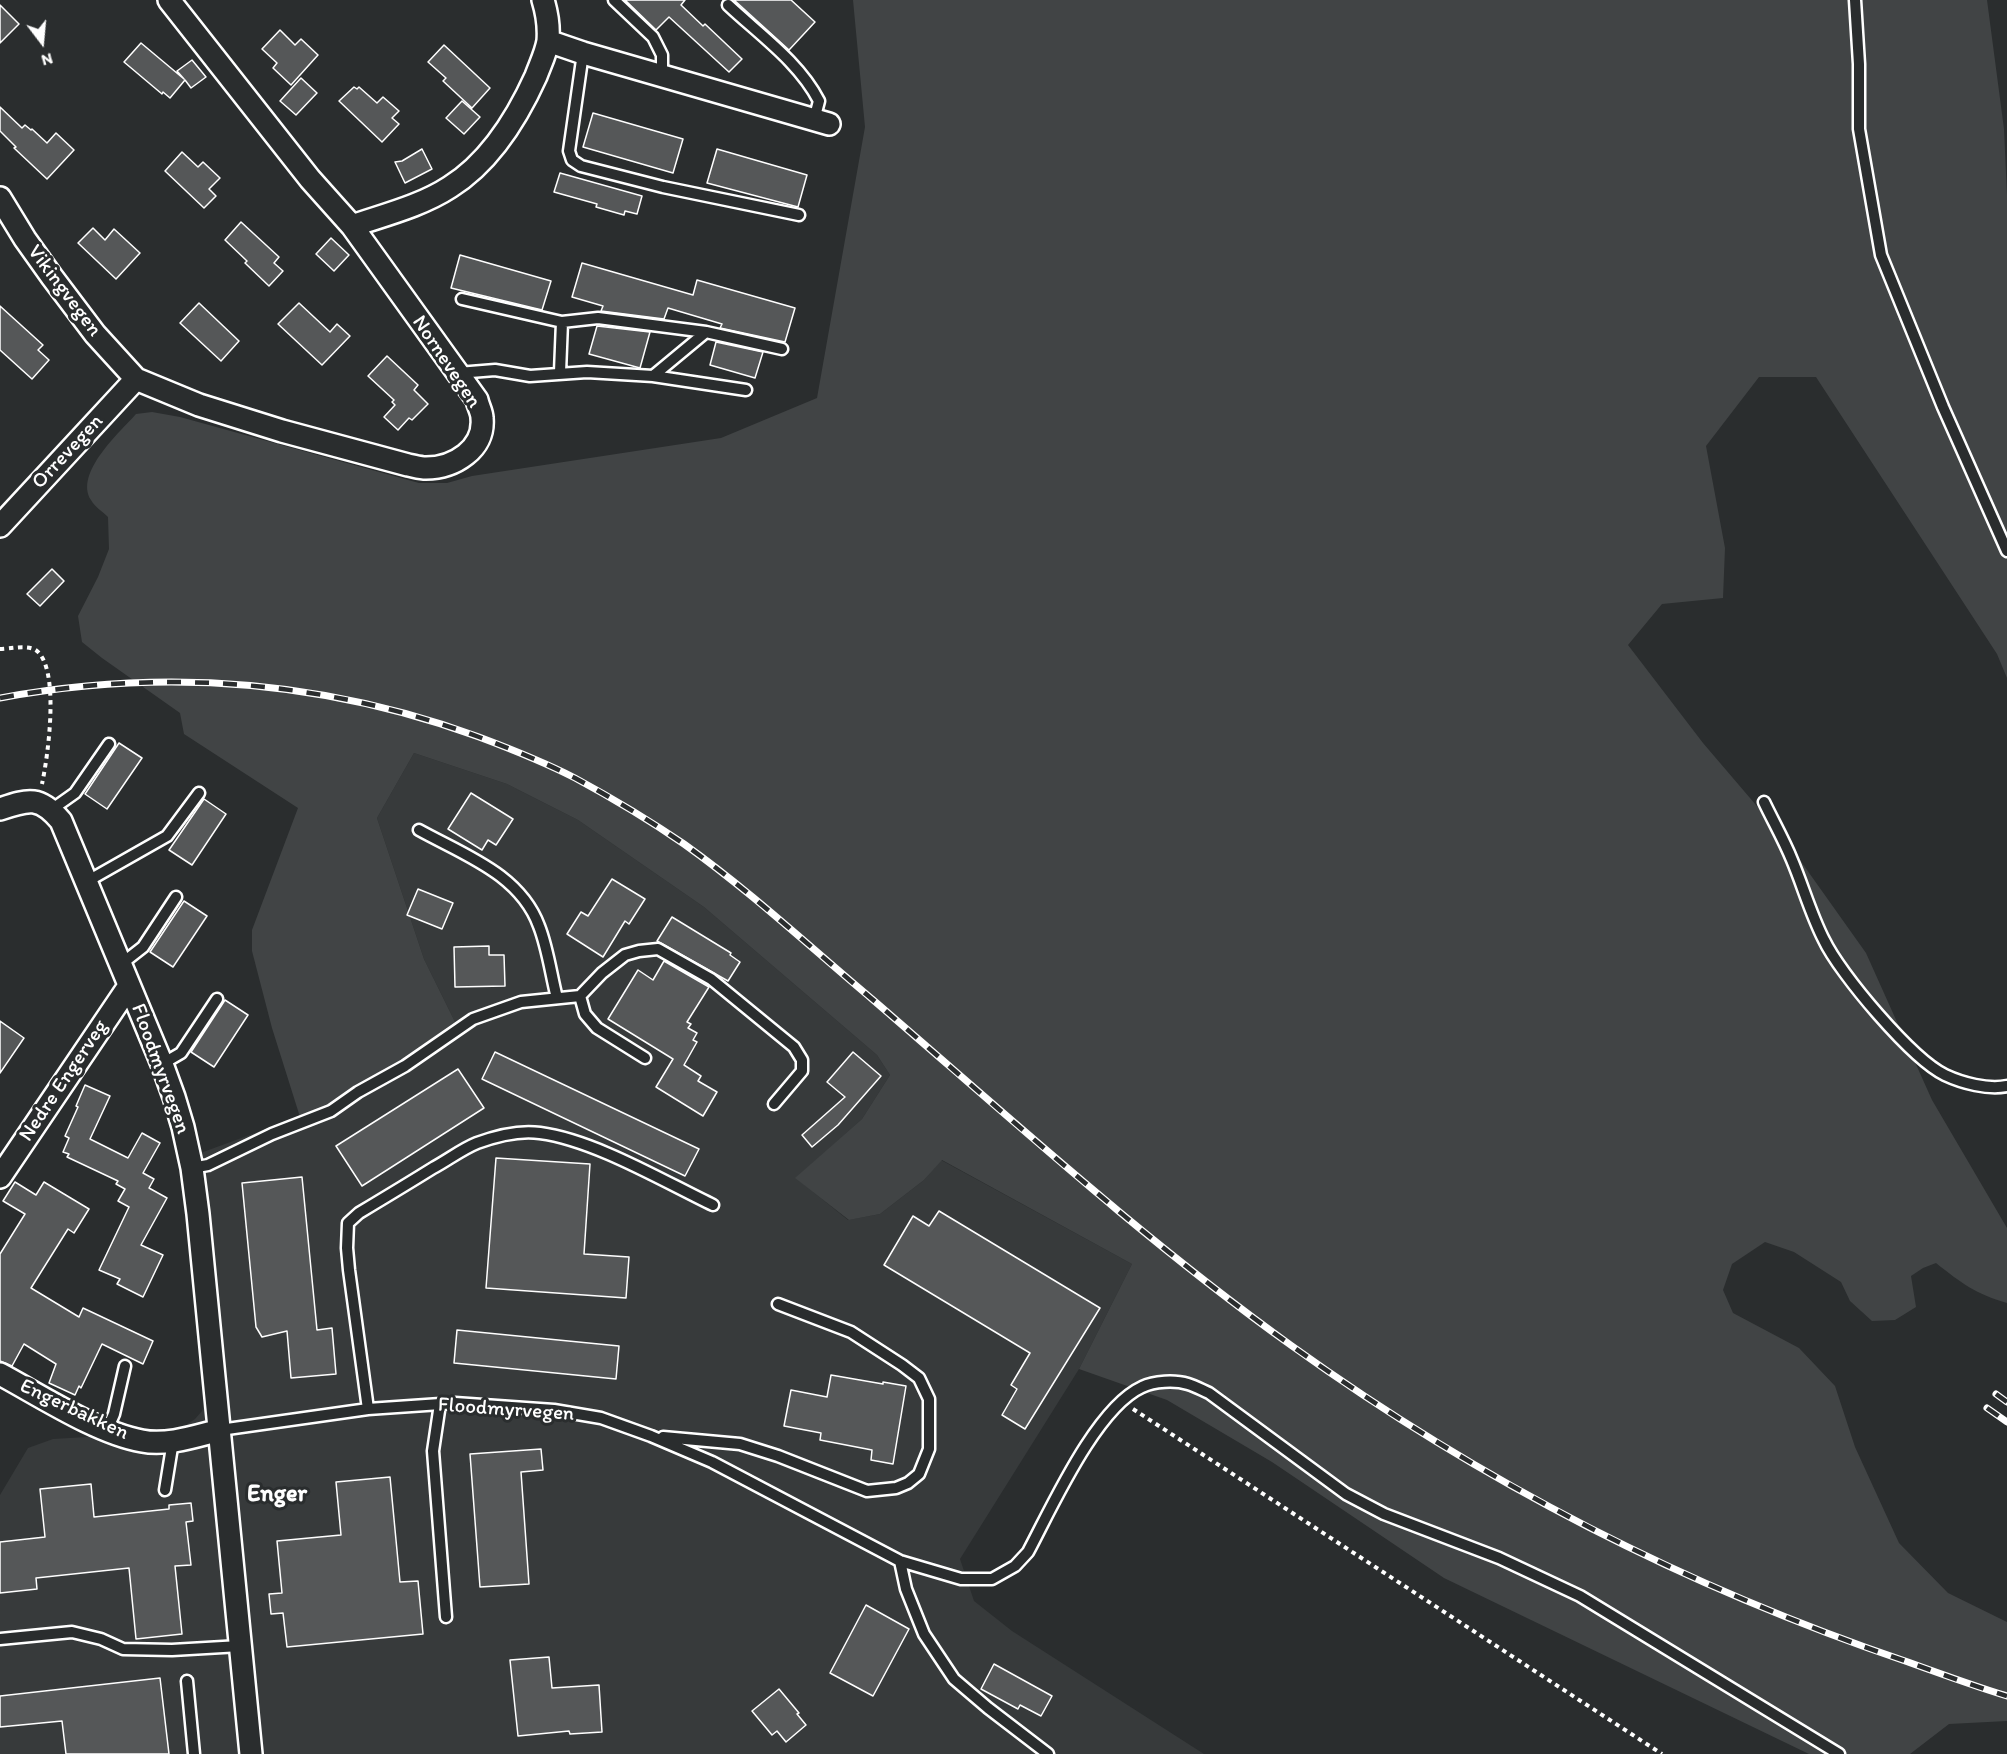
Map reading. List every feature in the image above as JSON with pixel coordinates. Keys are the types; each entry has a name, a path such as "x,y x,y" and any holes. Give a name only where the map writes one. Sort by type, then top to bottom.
{"street":[{"name":"Nornevegen","path":"136,379 199,405 282,431 426,468 444,466 470,452 477,442 482,417 477,400 352,226 310,179 170,0"},
{"path":"352,226 430,198 449,188 477,165 511,123 543,59 548,41 543,0"},
{"path":"548,41 822,122"},
{"name":"Vikingvegen","path":"0,198 52,278 95,334 136,379"},
{"name":"Orrevegen","path":"0,526 136,379"},
{"path":"0,809 21,801 45,806"},
{"name":"Floodmyrvegen","path":"45,806 61,821 162,1064 183,1127 192,1168 220,1430 250,1754"},
{"name":"Nedre Engerveg","path":"0,1177 129,986"},
{"name":"Engerbakken","path":"0,1374 107,1430 143,1441 173,1441 220,1430"}],"lane":[{"path":"614,0 653,37 662,55 662,76"},
{"path":"1855,0 1859,64 1859,129 1881,255 1943,407 2007,551"},
{"path":"728,5 793,65 809,83 819,102 822,122"},
{"path":"583,53 569,151 572,160 581,166 663,187 799,215"},
{"path":"462,299 562,322 598,318 706,332 782,349"},
{"path":"560,372 562,322"},
{"path":"653,375 706,332"},
{"path":"458,373 495,370 530,376 560,372 653,375 746,390"},
{"path":"45,806 75,793 109,744"},
{"path":"86,882 167,836 199,793"},
{"path":"1764,802 1791,858 1824,941 1838,964 1875,1010 1907,1045 1944,1074 1980,1085 2007,1086"},
{"path":"419,830 503,876 523,895 539,925 557,998"},
{"path":"120,965 143,947 176,897"},
{"path":"192,1168 208,1165 272,1134 331,1111 358,1092 405,1066 473,1019 520,1002 580,996 602,973 626,955 639,951 657,950 711,979 794,1047 802,1060 802,1071 774,1104"},
{"path":"580,996 585,1014 597,1028 645,1058"},
{"path":"162,1064 181,1053 217,999"},
{"path":"368,1409 349,1270 348,1223 456,1154 474,1144 500,1136 527,1132 542,1133 602,1152 713,1205"},
{"path":"651,1436 740,1444 778,1456 867,1491 896,1488 908,1483 919,1474 929,1449 929,1399 919,1378 851,1332 778,1304"},
{"path":"107,1430 114,1414 124,1366"},
{"path":"1120,1401 1143,1386 1167,1382 1187,1383 1209,1394 1346,1494 1384,1514 1499,1558 1580,1596 1839,1754"},
{"name":"Floodmyrvegen","path":"220,1430 368,1409 455,1403 554,1410 601,1418 712,1462 900,1561 961,1579 993,1579 1015,1566 1028,1552 1088,1441 1120,1401"},
{"path":"440,1404 433,1451 446,1617"},
{"path":"165,1490 173,1441"},
{"path":"900,1561 906,1589 924,1634 954,1679 1048,1754"},
{"path":"0,1639 72,1632 101,1639 123,1649 172,1650 240,1646"},
{"path":"187,1681 194,1754"}],"path":[{"path":"0,649 30,648 37,652 49,676 45,806"},
{"path":"1120,1401 1662,1754"}],"shaded area":[{"path":"853,0 1987,0 2004,129 2007,195 2007,678 1997,654 1816,377 1759,377 1706,446 1725,548 1723,598 1662,604 1628,645 1703,743 1785,839 1866,953 1932,1100 2007,1228 2007,1303 1969,1287 1936,1263 1911,1276 1916,1307 1895,1320 1872,1321 1850,1301 1841,1282 1794,1252 1765,1242 1732,1264 1723,1290 1733,1313 1799,1348 1835,1386 1855,1447 1899,1543 1948,1593 2007,1622 2007,1721 1949,1724 1910,1754 1809,1754 1444,1578 1272,1462 1167,1400 1079,1369 1132,1264 942,1160 924,1180 880,1214 849,1220 795,1178 862,1119 890,1075 877,1055 704,907 578,820 507,784 414,753 377,818 424,959 455,1022 348,1099 300,1117 272,1028 252,951 252,930 298,808 184,734 180,713 82,642 78,616 109,549 108,517 92,502 87,489 94,466 110,442 136,414 152,412 180,417 419,483 447,483 472,476 721,438 817,398 865,127"},
{"path":"414,753 507,784 578,820 704,907 877,1055 890,1075 862,1119 796,1178 848,1220 880,1214 924,1180 941,1160 1132,1264 1079,1369 960,1559 974,1601 1012,1631 1204,1754 0,1754 0,1495 28,1448 53,1439 155,1433 180,1429 202,1411 206,1394 184,1159 348,1099 455,1022 424,959 377,818"}],"building":[{"path":"625,0 685,0 681,5 742,59 729,72 669,17 656,30"},
{"path":"734,0 791,0 815,22 789,50"},
{"path":"0,5 19,24 0,43"},
{"path":"280,30 295,45 301,39 318,55 291,85 273,68 277,63 262,49"},
{"path":"141,43 184,79 177,71 192,60 206,77 191,88 185,80 170,98 163,92 162,94 124,62"},
{"path":"444,45 490,88 472,108 443,81 446,78 428,62"},
{"path":"301,78 317,93 296,115 280,101"},
{"path":"354,87 357,89 359,87 377,103 383,97 399,111 392,118 399,124 382,142 339,101"},
{"path":"462,101 480,117 464,134 446,118"},
{"path":"0,107 22,128 25,125 32,129 47,143 56,133 74,150 47,179 14,148 16,147 0,131"},
{"path":"593,113 683,139 673,173 583,147"},
{"path":"422,149 432,169 405,183 395,162 402,161"},
{"path":"717,149 807,175 798,207 707,183"},
{"path":"182,152 198,167 203,162 220,178 209,189 216,196 204,208 165,171"},
{"path":"560,173 642,196 637,214 625,211 624,215 596,207 597,204 554,192"},
{"path":"241,222 279,257 274,263 283,271 269,286 225,240"},
{"path":"93,228 105,240 114,229 140,253 116,279 78,243"},
{"path":"331,238 349,255 334,271 316,254"},
{"path":"460,255 551,281 542,310 451,288"},
{"path":"582,263 693,295 697,280 795,308 785,342 720,328 722,324 668,308 664,319 601,311 603,306 572,297"},
{"path":"199,303 239,341 221,361 180,323"},
{"path":"299,303 330,332 337,324 350,336 322,365 278,324"},
{"path":"0,306 43,345 38,350 49,360 32,379 0,350"},
{"path":"597,326 650,332 640,368 589,354"},
{"path":"716,342 763,352 755,378 710,365"},
{"path":"387,356 418,385 414,390 428,404 412,420 409,418 398,430 384,417 395,405 392,402 394,400 368,376"},
{"path":"52,569 64,581 40,606 27,594"},
{"path":"119,743 142,758 107,809 85,794"},
{"path":"471,793 513,819 496,845 488,840 482,850 448,829"},
{"path":"204,799 226,814 192,865 169,850"},
{"path":"612,879 645,899 629,924 625,921 603,957 567,934 581,912 588,916"},
{"path":"418,889 453,903 442,929 407,915"},
{"path":"184,901 207,916 173,967 150,952"},
{"path":"672,917 731,953 730,955 740,962 728,981 657,941"},
{"path":"489,946 489,955 504,955 505,986 455,987 454,947"},
{"path":"664,961 709,987 687,1022 691,1024 688,1028 697,1033 693,1040 697,1042 684,1065 701,1076 698,1081 717,1092 703,1116 656,1087 673,1059 608,1019 638,970 653,980"},
{"path":"225,1000 248,1015 214,1067 191,1052"},
{"path":"0,1021 24,1038 0,1073"},
{"path":"495,1052 699,1149 685,1176 482,1079"},
{"path":"853,1052 881,1076 838,1125 812,1147 802,1135 845,1097 827,1082"},
{"path":"458,1069 484,1108 362,1186 336,1146"},
{"path":"85,1085 110,1096 90,1139 128,1158 142,1133 160,1143 143,1173 154,1179 149,1188 167,1198 141,1245 163,1255 143,1297 117,1284 120,1279 99,1270 129,1207 118,1201 125,1189 116,1184 118,1181 67,1157 69,1154 63,1152 69,1138 65,1136"},
{"path":"496,1158 590,1164 584,1254 629,1257 626,1298 486,1288"},
{"path":"302,1177 317,1330 332,1328 336,1374 291,1378 287,1331 262,1337 256,1327 242,1183"},
{"path":"15,1182 36,1195 44,1182 89,1209 74,1233 68,1229 31,1288 79,1317 83,1308 153,1341 143,1364 102,1344 81,1388 79,1386 75,1395 49,1383 56,1364 24,1344 12,1366 0,1361 0,1254 25,1214 3,1201"},
{"path":"939,1211 1100,1308 1025,1429 1002,1415 1017,1389 1011,1385 1030,1353 884,1265 913,1216 929,1226"},
{"path":"457,1330 619,1346 616,1379 454,1363"},
{"path":"831,1375 906,1386 893,1464 871,1460 872,1450 820,1440 821,1433 784,1426 791,1390 827,1397"},
{"path":"541,1449 543,1470 521,1472 529,1584 480,1587 470,1454"},
{"path":"390,1477 400,1582 418,1581 423,1634 287,1647 283,1613 271,1614 269,1594 282,1593 277,1541 341,1535 336,1482"},
{"path":"91,1484 94,1517 169,1509 169,1505 191,1503 193,1521 186,1522 191,1565 175,1566 182,1634 136,1639 129,1568 36,1578 37,1589 0,1593 0,1542 45,1537 40,1489"},
{"path":"866,1605 909,1629 873,1696 830,1673"},
{"path":"549,1657 552,1688 599,1685 602,1732 570,1734 569,1731 518,1736 510,1660"},
{"path":"994,1664 1052,1696 1041,1716 1020,1705 1018,1709 981,1689"},
{"path":"160,1678 169,1754 66,1754 62,1721 0,1727 0,1696"},
{"path":"779,1689 806,1725 786,1742 777,1731 772,1735 752,1711"}],"railway":[{"path":"0,698 122,683 182,682 242,685 302,692 361,703 420,718 479,737 563,772 644,818 708,862 780,920 1130,1221 1237,1305 1363,1395 1512,1486 1666,1565 1826,1633 2007,1696"},
{"path":"1996,1394 2007,1402"},
{"path":"1987,1408 2007,1422"}],"district":[{"name":"Enger","path":"277,1495"}]}
